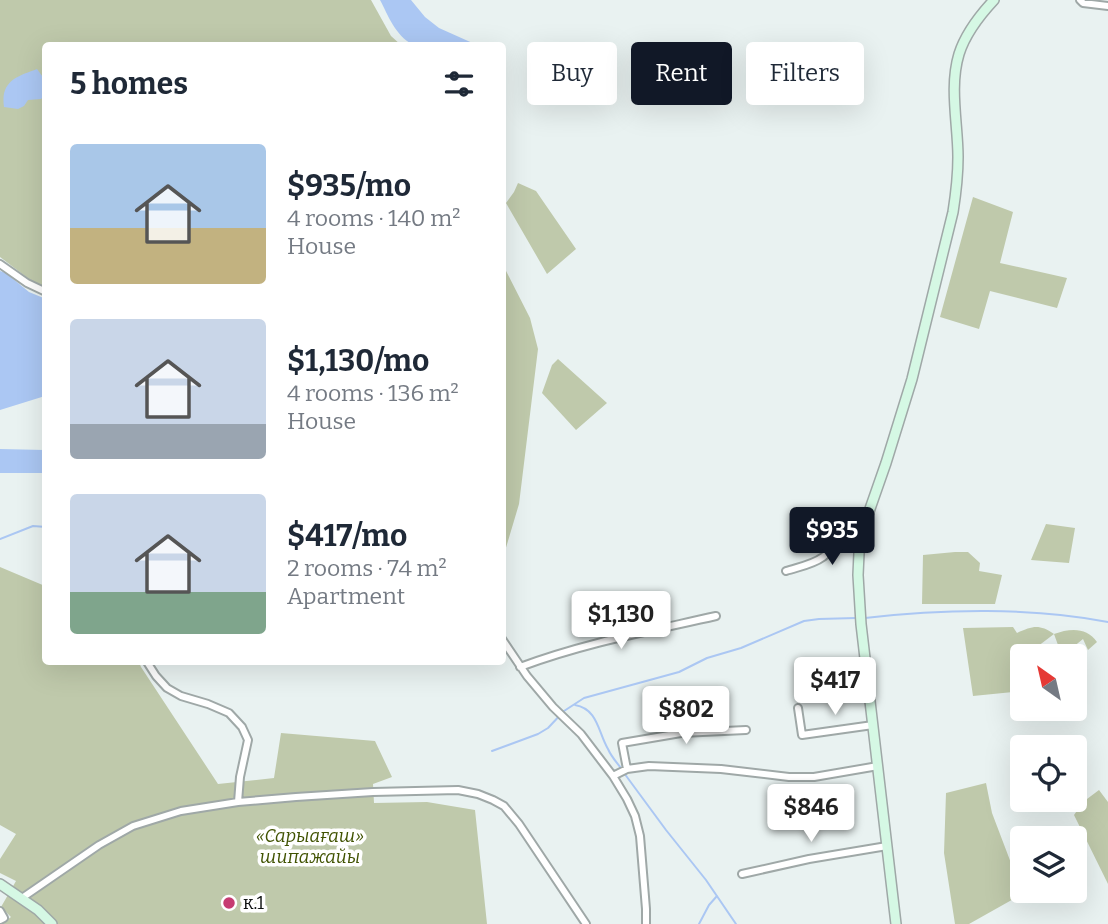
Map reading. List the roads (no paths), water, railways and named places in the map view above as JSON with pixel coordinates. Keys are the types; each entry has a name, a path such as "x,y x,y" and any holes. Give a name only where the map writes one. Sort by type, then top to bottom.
{"main road":[{"path":"896,924 861,624 859,553 864,526 887,463 912,379 953,212 957,186 955,87 959,53 969,33 995,0"},
{"path":"0,884 38,910 52,924"}],"street":[{"path":"1080,0 1083,4 1108,6"},
{"path":"0,264 27,284 42,290"},
{"path":"786,572 813,563 850,531 864,526"},
{"path":"520,667 599,642 716,616"},
{"path":"506,645 553,707 581,734 627,799 640,836 646,924"},
{"path":"149,665 167,688 181,696 229,713 242,727 247,740 238,802"},
{"path":"798,708 802,736 873,724"},
{"path":"627,769 622,743 681,733 747,730"},
{"path":"613,776 627,769 649,766 709,768 789,777 814,777 878,766"},
{"path":"22,898 99,845 133,826 181,811 238,802 373,792 458,790 478,794 504,806 586,924"},
{"path":"741,874 887,846"},
{"path":"0,911 4,918 0,920"}],"water":[{"path":"380,0 411,0 425,17 439,28 470,42 409,42 389,18"},
{"path":"37,69 42,76 42,98 28,100 18,109 4,107 5,91 12,80"},
{"path":"0,271 29,292 42,297 42,397 0,410"},
{"path":"0,449 42,450 42,473 0,473"}],"waterway":[{"path":"0,539 33,526 42,527"},
{"path":"865,618 987,611 1049,614 1108,622"},
{"path":"492,751 538,734 584,698 679,672 707,658 741,648 804,621 856,618"},
{"path":"575,705 583,707 593,716 609,752 621,768"},
{"path":"624,773 706,880 736,924"},
{"path":"699,924 717,896"}],"place":[{"name":"к.1","path":"229,903"}],"park label":[{"name":"«Сарыағаш» шипажайы","path":"310,846"}]}
